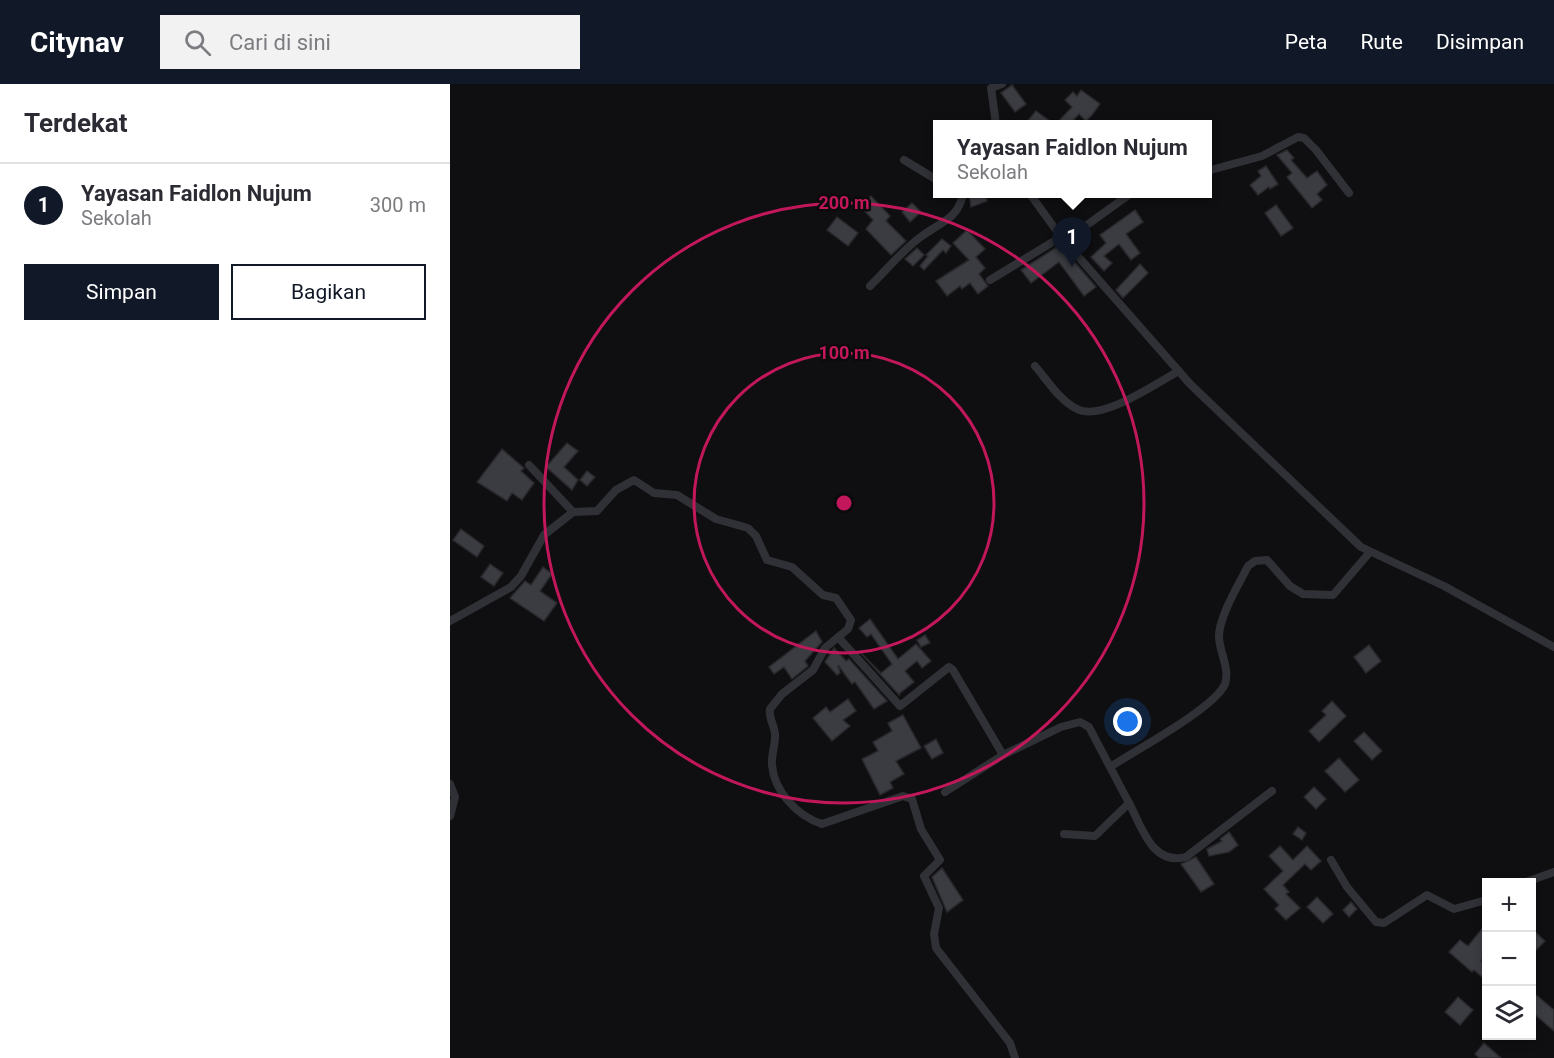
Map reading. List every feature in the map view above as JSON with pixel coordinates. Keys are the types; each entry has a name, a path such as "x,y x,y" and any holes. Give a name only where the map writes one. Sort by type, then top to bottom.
{"street":[{"path":"995,120 990,86 1002,84"},
{"path":"1212,170 1262,156 1298,138 1304,138 1349,193"},
{"path":"904,160 933,178"},
{"path":"870,286 921,236 947,222 957,211 962,198"},
{"path":"1033,198 1064,238 1179,371 1360,547 1444,586 1554,647"},
{"path":"990,280 1064,238 1124,198"},
{"path":"1035,366 1062,398 1077,409 1089,413 1107,410 1179,371"},
{"path":"529,465 573,512"},
{"path":"450,621 511,587 521,576 544,535 573,512 597,511 616,490 637,480 654,493 677,495 716,519 744,525 756,536 767,560 794,568 823,595 840,601 851,620 848,628 825,648 813,670 782,694 770,709 776,735 771,763 775,781 788,801 806,816 822,824 903,796 912,799 921,829 940,860 924,876 939,908 934,934 936,948 1010,1043 1014,1058"},
{"path":"1110,767 1183,721 1218,694 1225,683 1226,671 1221,651 1220,628 1248,566 1260,559 1268,560 1290,586 1303,594 1333,595 1370,552"},
{"path":"838,637 900,706 947,668 951,668 1003,755"},
{"path":"945,792 1003,755 1060,727 1080,722 1089,727 1153,849 1159,855 1177,859 1186,857 1272,791"},
{"path":"450,784 455,797 450,816"},
{"path":"1064,834 1095,836 1129,803"},
{"path":"1331,860 1347,887 1376,922 1384,923 1427,895 1454,909 1482,901"},
{"path":"1536,878 1554,872"}],"building":[{"path":"1012,85 1026,104 1015,112 1001,93"},
{"path":"1081,90 1100,104 1087,120 1079,114 1074,120 1060,120 1072,107 1065,100 1073,92 1077,96"},
{"path":"1036,111 1048,120 1028,120"},
{"path":"1287,150 1294,158 1291,160 1307,178 1317,171 1327,185 1317,194 1322,200 1312,208 1287,177 1292,173 1277,155"},
{"path":"1266,166 1278,184 1258,195 1250,185 1261,176 1258,171"},
{"path":"871,196 890,216 886,221 906,241 891,255 866,229 873,220 860,206"},
{"path":"970,198 986,198 987,201 971,207"},
{"path":"912,203 921,212 910,222 902,212"},
{"path":"1276,205 1293,228 1281,236 1265,213"},
{"path":"1135,210 1143,222 1126,234 1140,253 1131,260 1119,244 1104,256 1112,263 1104,271 1091,257 1106,243 1100,235"},
{"path":"837,217 858,233 848,246 827,230"},
{"path":"967,230 985,249 976,257 985,268 979,274 988,286 978,294 970,283 962,289 960,286 947,296 936,281 969,260 953,243"},
{"path":"942,239 951,246 946,253 943,250 924,270 920,266 928,256 926,255"},
{"path":"1060,245 1096,287 1084,296 1059,262 1031,283 1021,270"},
{"path":"917,248 924,255 913,266 905,259"},
{"path":"1140,264 1148,273 1123,298 1116,290"},
{"path":"567,443 578,451 564,467 578,480 572,490 546,467"},
{"path":"502,449 524,468 521,471 534,483 522,500 512,493 507,501 477,482"},
{"path":"587,471 595,477 587,486 580,480"},
{"path":"461,529 484,546 477,557 453,540"},
{"path":"490,564 503,573 494,586 481,577"},
{"path":"543,567 552,574 540,591 557,603 544,621 510,598 525,581 531,585"},
{"path":"870,619 898,659 916,644 931,661 922,668 917,661 905,671 914,682 899,694 900,696 859,651 881,673 892,664 871,634 867,637 859,628"},
{"path":"816,631 822,642 805,661 808,666 792,679 784,667 774,674 769,667"},
{"path":"925,635 930,643 921,647 917,640"},
{"path":"1369,645 1381,661 1366,673 1354,657"},
{"path":"834,648 846,661 849,659 887,701 874,709 855,682 852,684 838,665 840,673 837,675 825,662"},
{"path":"848,699 856,711 843,720 850,726 832,741 813,718 826,707 830,712"},
{"path":"1332,701 1346,716 1319,742 1309,731 1326,715 1322,711"},
{"path":"903,715 921,748 896,761 904,774 890,782 893,788 880,795 862,759 878,751 873,742 892,731 888,723"},
{"path":"1364,732 1382,751 1372,760 1354,741"},
{"path":"936,739 943,753 932,759 924,746"},
{"path":"1339,758 1359,780 1345,792 1325,771"},
{"path":"1314,787 1326,799 1316,809 1304,797"},
{"path":"1298,827 1306,833 1302,840 1293,834"},
{"path":"1229,832 1238,845 1229,852 1209,856 1207,849 1222,841 1220,839"},
{"path":"1280,846 1293,860 1307,846 1321,861 1311,870 1305,864 1283,885 1289,892 1286,894 1300,908 1286,920 1275,909 1279,905 1264,889 1283,871 1269,856"},
{"path":"1196,857 1214,884 1201,892 1181,864"},
{"path":"942,868 963,900 947,912 932,877"},
{"path":"1317,897 1333,914 1323,923 1307,907"},
{"path":"1351,902 1357,909 1349,917 1343,910"},
{"path":"1482,929 1482,977 1474,970 1472,972 1449,952 1460,940 1468,946"},
{"path":"1536,933 1545,941 1536,950"},
{"path":"1536,995 1554,1010 1554,1031 1536,1015"},
{"path":"1458,997 1473,1010 1460,1025 1445,1012"},
{"path":"1484,1043 1501,1058 1479,1058 1475,1054"}],"place":[{"name":"Yayasan Faidlon Nujum","path":"1072,267"}]}
